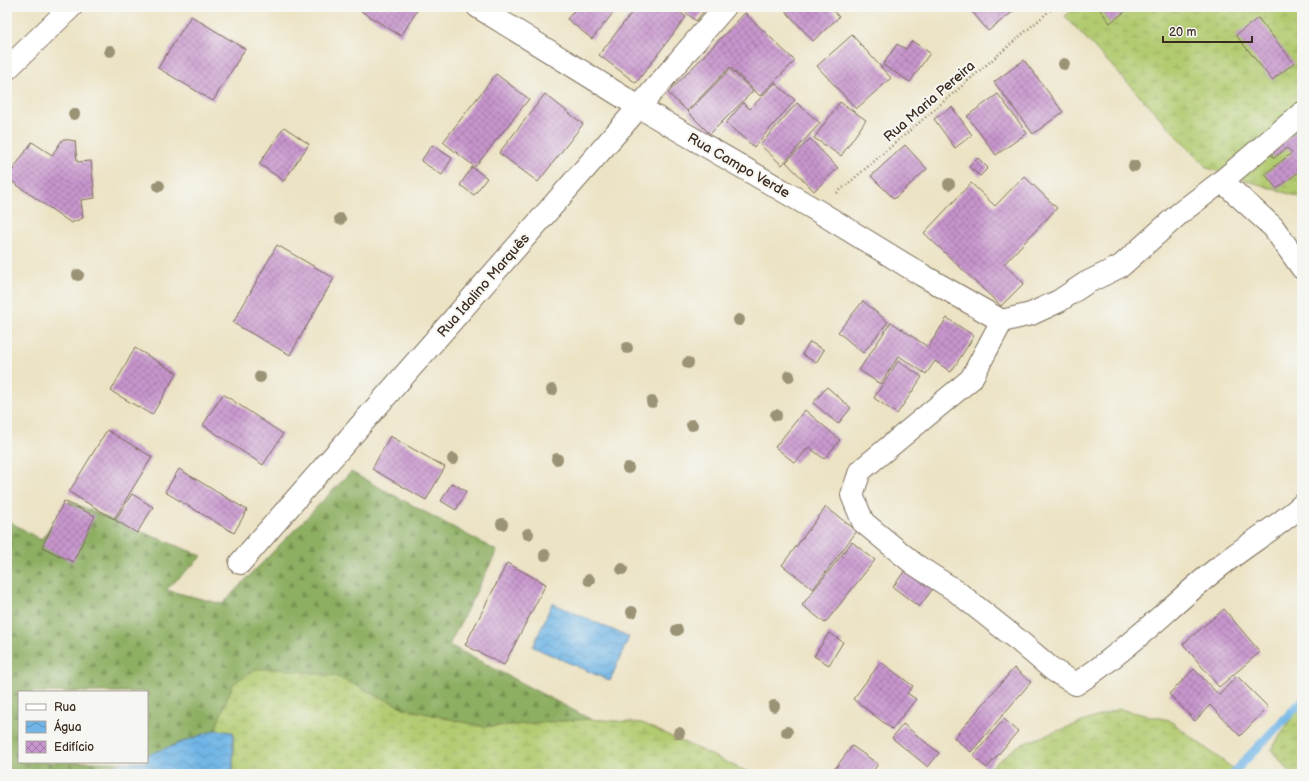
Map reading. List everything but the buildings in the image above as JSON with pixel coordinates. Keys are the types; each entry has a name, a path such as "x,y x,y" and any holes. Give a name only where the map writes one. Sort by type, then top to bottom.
{"street":[{"path":"7,69 71,7"},
{"name":"Rua Campo Verde","path":"478,7 639,107 1002,321"},
{"name":"Rua Idalino Marquês","path":"240,563 725,7"},
{"path":"1302,113 1222,181 1180,213 1121,266 1086,283 1059,301 1031,314 1002,321 971,379 860,471 852,495 863,522 914,564 956,591 1053,670 1076,684 1099,668 1220,566 1286,519 1302,505"},
{"path":"1222,181 1273,227 1302,268"}],"path":[{"name":"Rua Maria Pereira","path":"816,210 1054,7"}],"green space":[{"path":"1076,7 1302,7 1302,198 1207,168 1065,16"},
{"path":"351,472 497,551 449,645 590,719 484,727 406,709 335,676 233,684 215,730 148,755 148,691 18,691 18,763 123,763 92,774 21,774 7,771 7,520 41,540 69,501 202,556 166,590 222,604"},
{"path":"255,669 282,669 335,676 406,709 484,727 590,719 642,723 752,774 233,774 233,732 215,730 233,684"},
{"path":"1302,701 1302,774 1292,774 1271,750"},
{"path":"1118,709 1169,720 1240,774 982,774 1019,745"}],"water":[{"path":"552,603 629,637 610,681 533,647"},
{"path":"215,730 233,732 233,774 92,774 123,763 148,763 148,755"}],"waterway":[{"path":"1232,774 1302,701"}]}
